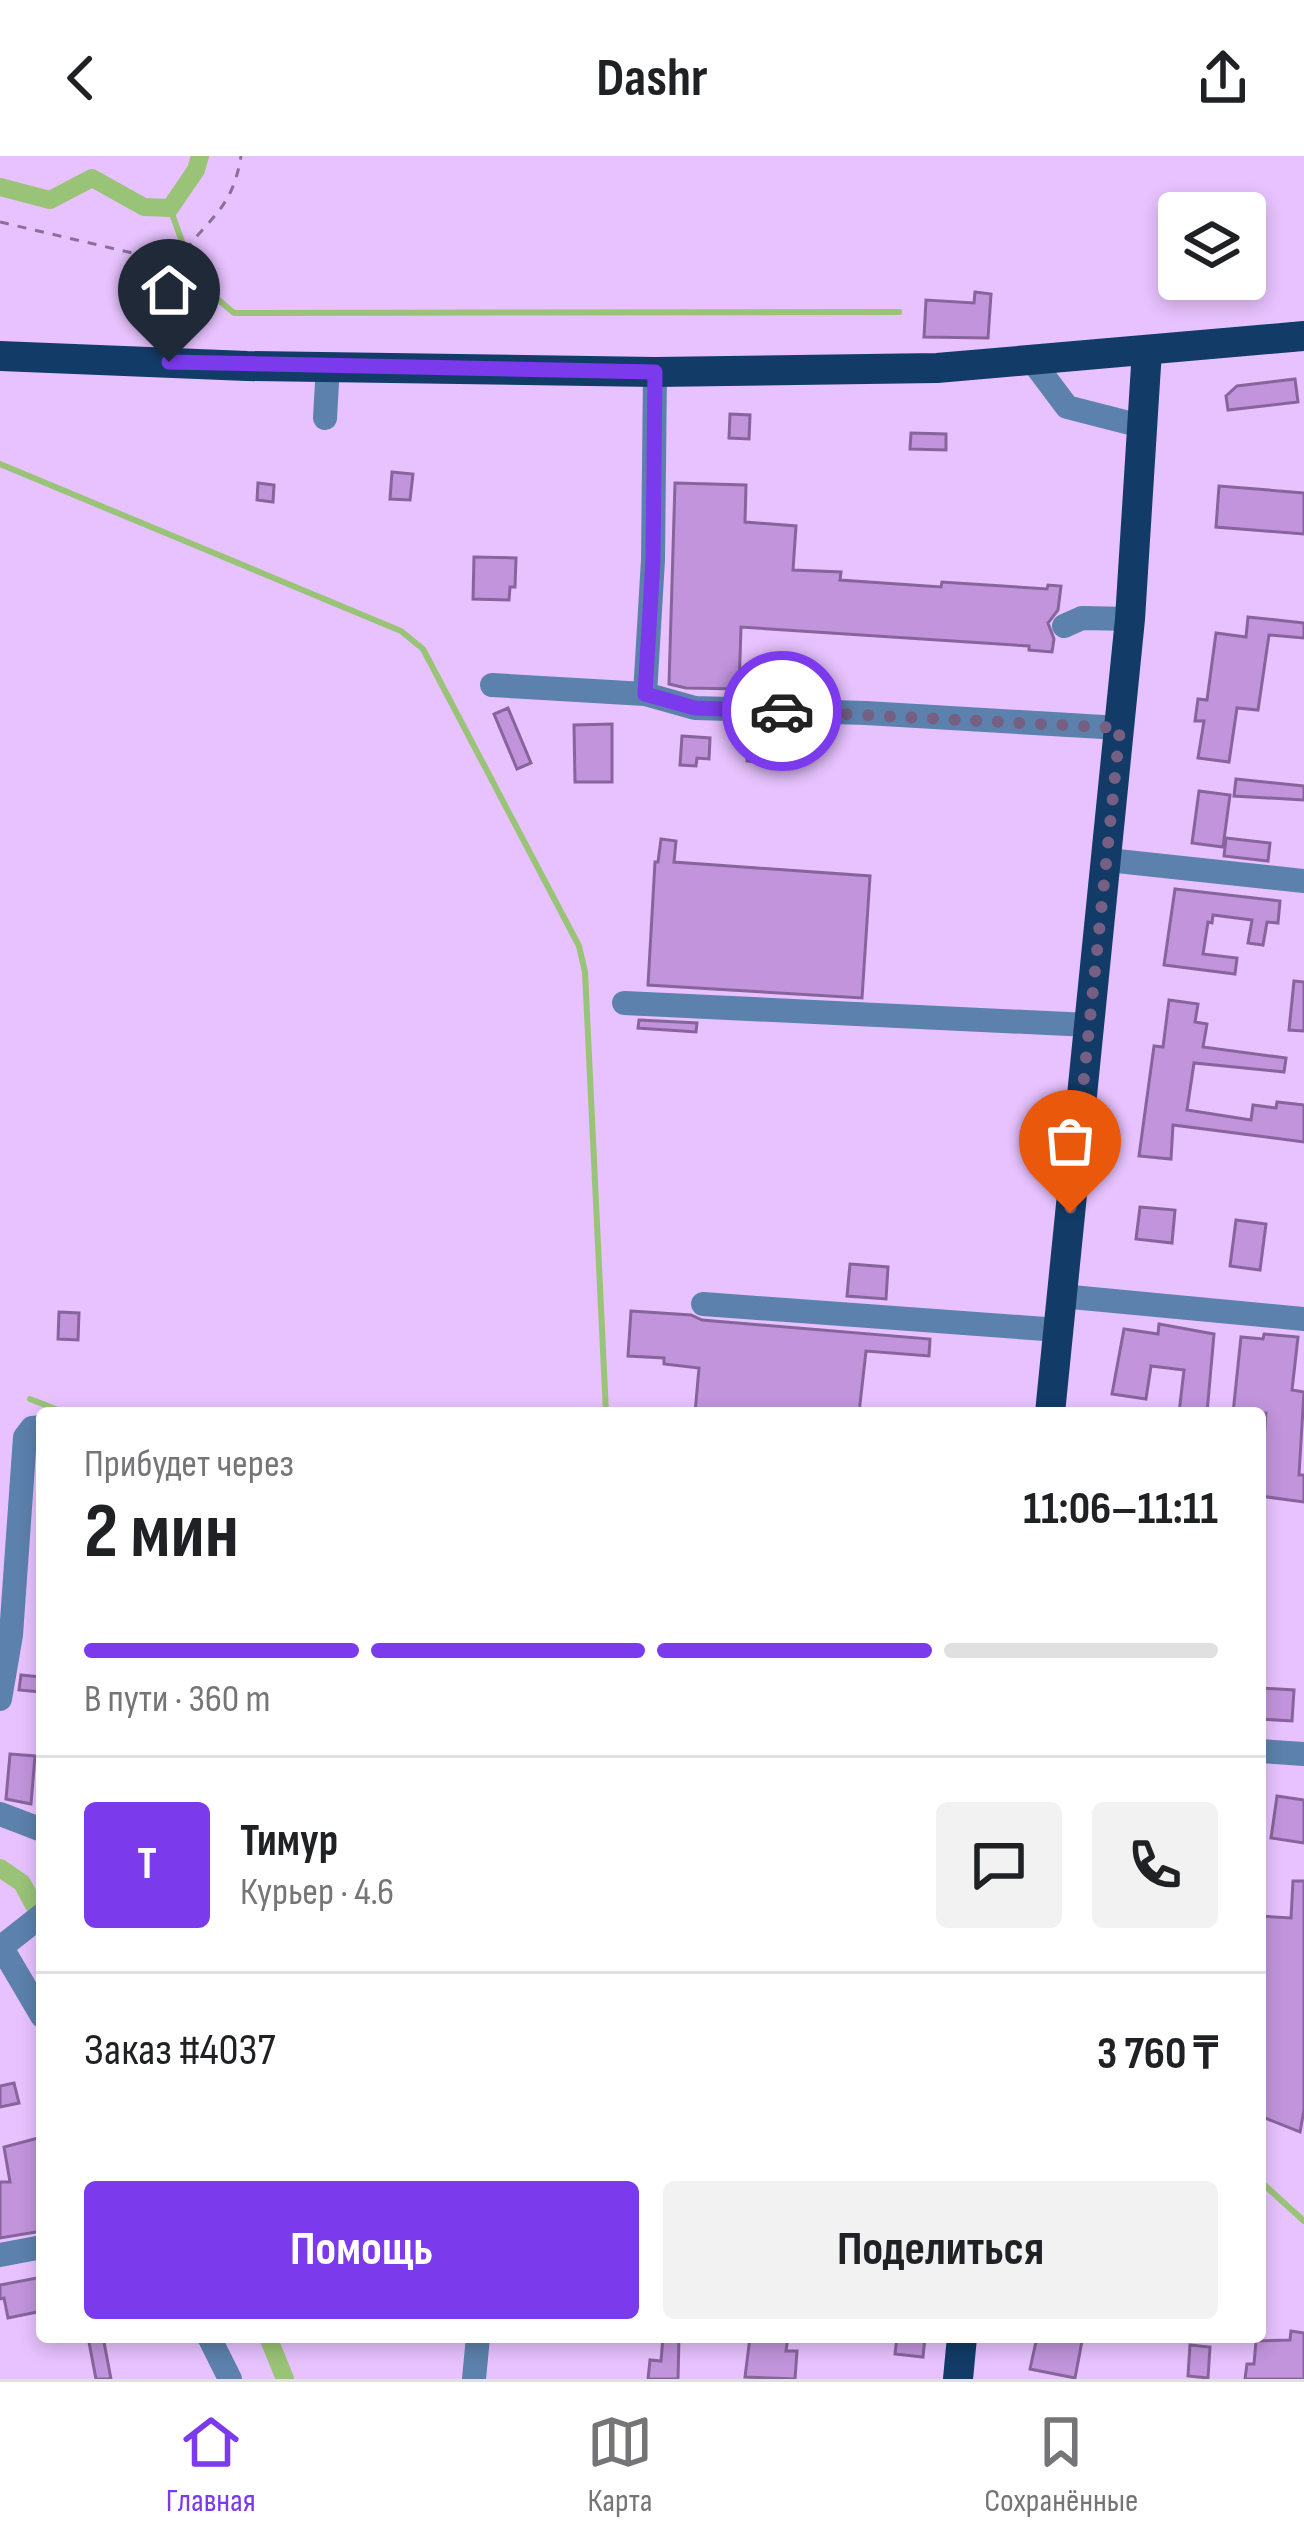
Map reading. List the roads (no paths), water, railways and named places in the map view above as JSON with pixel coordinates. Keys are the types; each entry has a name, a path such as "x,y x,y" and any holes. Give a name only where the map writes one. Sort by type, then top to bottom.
{"main road":[{"path":"0,356 655,372 937,368 1304,336"},
{"path":"1051,1407 1130,619 1147,350"},
{"path":"958,2379 961,2343"}],"street":[{"path":"1031,359 1067,406 1145,427"},
{"path":"326,418 328,365"},
{"path":"645,694 653,560 655,372"},
{"path":"1064,626 1082,618 1130,619"},
{"path":"492,685 645,694 695,708 1120,728"},
{"path":"1108,860 1304,881"},
{"path":"624,1003 1089,1025"},
{"path":"1061,1296 1304,1319"},
{"path":"703,1304 1059,1330"},
{"path":"0,1699 10,1635 25,1437 36,1427"},
{"path":"1266,1751 1304,1754"},
{"path":"0,1814 36,1828"},
{"path":"36,1917 1,1948 36,2006"},
{"path":"0,2255 36,2248"},
{"path":"212,2343 230,2379"},
{"path":"474,2379 477,2343"}],"waterway":[{"path":"0,187 50,200 92,178 144,207 170,208 200,156"},
{"path":"170,208 185,250"},
{"path":"194,265 215,297 234,313 899,312"},
{"path":"0,464 401,631 423,649 579,946 585,972 606,1407"},
{"path":"30,1399 51,1407"},
{"path":"0,1868 22,1883 36,1909"},
{"path":"1266,2186 1304,2221"},
{"path":"270,2343 285,2379"}]}
